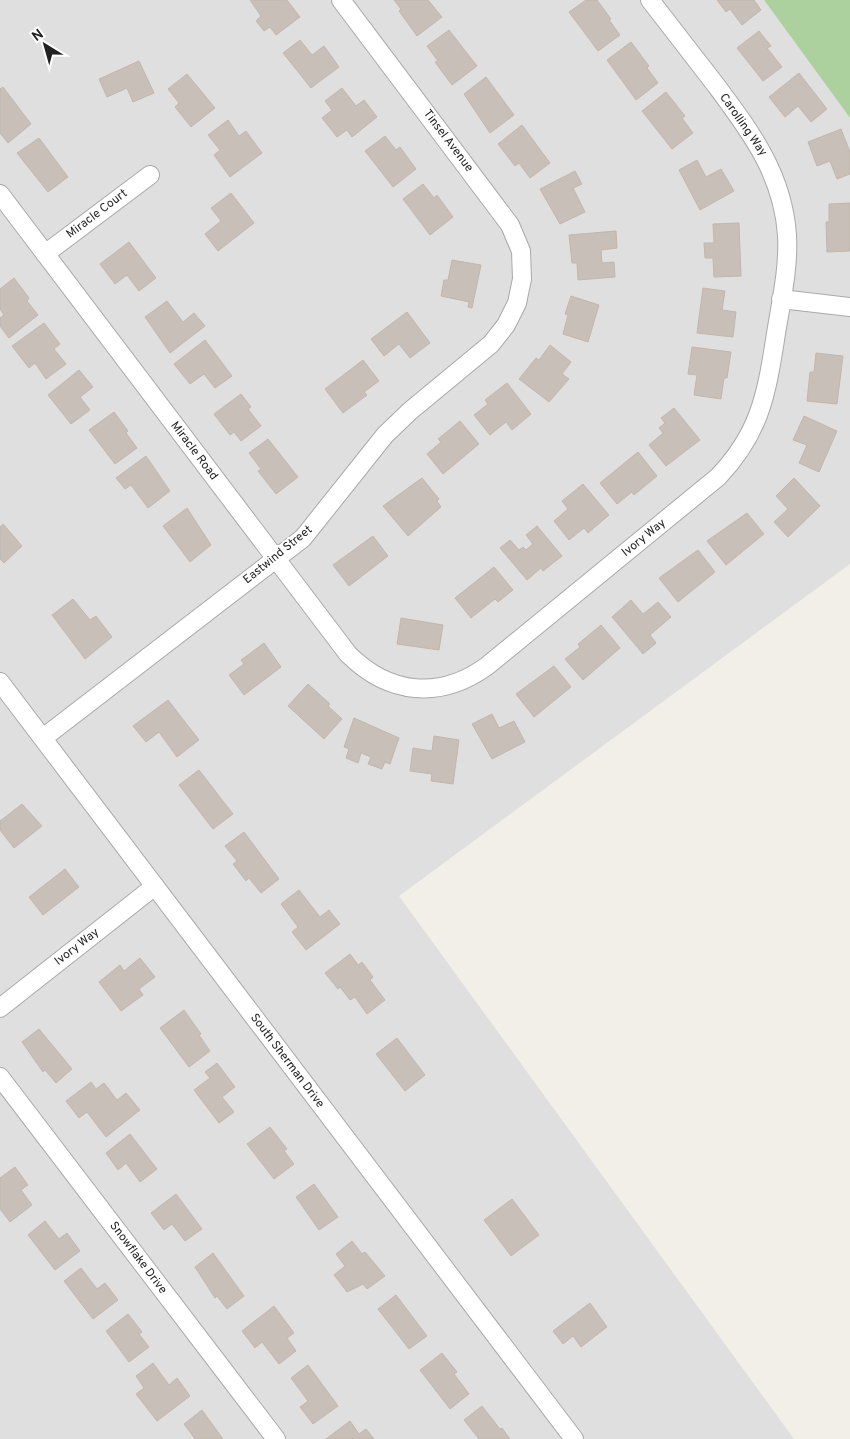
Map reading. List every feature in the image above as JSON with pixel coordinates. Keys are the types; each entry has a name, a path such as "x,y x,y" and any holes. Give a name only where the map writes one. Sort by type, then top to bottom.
{"street":[{"name":"Tinsel Avenue","path":"341,0 510,225 522,258 522,279 519,295"},
{"name":"Carolling Way","path":"650,0 748,128 772,171 782,202 787,236 781,299"},
{"name":"Miracle Court","path":"45,254 150,175"},
{"name":"Miracle Road","path":"0,194 357,663 386,681 405,687"},
{"name":"Eastwind Street","path":"43,738 311,531 396,424 491,344 506,325 519,295"},
{"path":"781,299 850,307"},
{"name":"Ivory Way","path":"405,687 440,688 457,684 480,672 724,471 748,438 766,394 781,299"},
{"name":"South Sherman Drive","path":"0,682 574,1439"},
{"name":"Ivory Way","path":"0,1008 155,886"},
{"name":"Snowflake Drive","path":"0,1077 276,1439"}],"shaded area":[{"path":"0,0 764,0 850,118 850,564 399,896 794,1439 0,1439"}],"green space":[{"path":"764,0 850,0 850,118"}],"building":[{"path":"250,0 287,0 300,17 276,35 270,27 264,31 256,21 261,16"},
{"path":"394,0 428,0 442,17 417,36 399,11 401,9"},
{"path":"586,0 597,0 620,35 598,51 569,12"},
{"path":"717,0 754,0 761,10 742,25 730,9 726,12"},
{"path":"449,30 477,66 452,85 435,62 438,61 427,46"},
{"path":"759,31 771,46 767,48 782,67 763,81 737,48"},
{"path":"300,40 312,55 324,46 339,67 311,88 283,53"},
{"path":"631,42 649,66 647,68 658,83 636,100 607,60"},
{"path":"139,61 154,93 133,102 127,88 107,97 99,79"},
{"path":"799,73 827,109 811,122 798,106 785,117 769,97"},
{"path":"187,74 215,108 191,127 175,107 179,103 168,89"},
{"path":"486,77 514,115 490,133 464,94"},
{"path":"3,87 31,124 8,143 0,133 0,89"},
{"path":"342,88 356,106 364,100 377,117 352,137 347,130 337,137 322,118 332,110 325,101"},
{"path":"666,92 685,116 682,118 693,133 672,149 642,111"},
{"path":"228,120 239,136 246,131 262,153 230,177 214,155 220,150 208,135"},
{"path":"522,125 550,163 530,178 519,163 515,166 498,144"},
{"path":"841,129 850,152 850,174 837,179 830,161 817,166 808,142"},
{"path":"385,136 396,150 400,147 416,169 393,187 365,151"},
{"path":"39,138 68,177 48,192 17,153"},
{"path":"697,160 706,177 721,169 734,191 700,210 679,170"},
{"path":"575,171 582,184 573,188 585,212 560,224 540,189"},
{"path":"423,184 434,198 437,195 453,217 430,235 403,199"},
{"path":"231,193 254,223 218,251 205,234 221,221 211,208"},
{"path":"850,203 850,251 827,252 826,222 829,222 829,204"},
{"path":"739,223 741,276 714,277 713,258 705,258 704,243 714,243 713,224"},
{"path":"616,231 617,248 601,250 602,263 614,262 615,277 578,280 577,263 572,263 569,235"},
{"path":"129,242 156,278 139,291 127,275 115,284 100,264"},
{"path":"452,260 481,265 472,308 468,307 469,302 441,296 444,280 448,280"},
{"path":"14,278 29,298 27,301 38,315 9,338 0,326 0,318 4,315 0,309 0,289"},
{"path":"703,288 725,291 722,310 736,312 733,337 697,333"},
{"path":"571,296 599,305 588,342 563,334 568,315 565,314"},
{"path":"167,301 183,322 194,313 205,326 170,353 145,317"},
{"path":"407,312 430,343 410,358 399,344 384,356 371,339"},
{"path":"44,323 60,344 54,349 66,364 46,379 35,363 29,368 12,346"},
{"path":"205,340 232,376 215,388 204,374 190,384 174,364"},
{"path":"550,345 571,362 562,374 569,379 549,402 519,379 536,358 539,360"},
{"path":"692,347 731,352 721,399 694,395 697,375 688,374"},
{"path":"816,353 843,356 837,404 807,401 810,372 814,372"},
{"path":"363,360 379,381 364,392 367,395 343,413 325,389"},
{"path":"79,370 93,387 80,397 90,410 71,424 48,395"},
{"path":"507,383 531,414 512,430 506,422 490,435 474,415 488,404 485,400"},
{"path":"241,394 251,407 248,409 261,426 241,441 234,432 230,435 214,414"},
{"path":"674,408 700,440 666,466 649,445 663,433 659,428 665,423 661,418"},
{"path":"114,412 128,431 126,433 137,448 115,464 89,430"},
{"path":"804,416 837,431 819,472 799,463 807,445 793,440"},
{"path":"460,421 479,444 443,474 427,454 441,442 438,439"},
{"path":"268,439 298,477 276,494 258,471 261,469 249,453"},
{"path":"638,452 657,476 634,495 632,492 617,504 600,483"},
{"path":"146,456 170,491 148,508 131,485 125,489 116,478"},
{"path":"422,478 439,499 437,501 441,507 408,536 383,506"},
{"path":"794,478 820,506 788,537 774,522 788,509 776,496"},
{"path":"583,484 609,515 588,533 584,528 569,540 554,521 568,509 562,501"},
{"path":"187,508 211,545 190,562 163,526"},
{"path":"747,513 764,534 726,565 707,541"},
{"path":"3,524 22,546 4,563 0,559 0,527"},
{"path":"537,526 562,556 543,571 541,568 527,580 500,548 510,540 519,550 523,547 526,550 533,544 526,535"},
{"path":"373,536 388,556 349,586 333,565"},
{"path":"698,550 715,572 678,602 659,578"},
{"path":"494,567 513,590 498,602 495,599 471,618 455,598"},
{"path":"73,599 90,620 96,616 112,637 85,659 52,615"},
{"path":"631,600 643,614 658,602 671,617 650,635 656,643 643,654 612,617"},
{"path":"401,618 443,625 439,650 397,644"},
{"path":"601,625 620,648 583,680 565,659 580,647 578,644"},
{"path":"264,643 281,667 244,695 229,675 244,664 241,660"},
{"path":"554,666 571,687 534,717 516,694"},
{"path":"308,684 330,704 328,706 342,719 324,739 288,706"},
{"path":"168,700 199,740 177,757 159,732 146,742 133,726"},
{"path":"492,714 499,728 514,721 525,742 492,759 472,724"},
{"path":"354,718 399,738 390,764 385,762 382,769 368,764 371,757 361,753 358,763 346,758 349,749 344,747"},
{"path":"434,736 459,740 453,784 431,781 432,774 410,771 413,748 432,751"},
{"path":"199,770 233,814 213,829 179,785"},
{"path":"22,804 42,826 14,848 0,830 0,821"},
{"path":"244,832 279,879 261,893 249,878 246,881 233,864 237,861 225,846"},
{"path":"65,869 79,887 43,915 29,897"},
{"path":"299,890 320,917 329,910 340,924 306,950 292,932 298,927 281,904"},
{"path":"350,954 358,965 362,962 373,977 370,980 385,1000 367,1014 355,997 350,1000 325,973"},
{"path":"140,958 155,977 139,989 143,995 121,1011 99,982 120,965 124,971"},
{"path":"184,1010 201,1034 199,1035 210,1051 189,1067 160,1028"},
{"path":"39,1029 72,1069 56,1083 45,1070 43,1072 22,1042"},
{"path":"397,1038 425,1075 405,1091 376,1054"},
{"path":"217,1063 235,1087 222,1097 234,1112 219,1123 194,1090 210,1078 205,1072"},
{"path":"91,1082 96,1089 104,1083 117,1100 126,1093 140,1110 106,1137 87,1112 79,1118 66,1101"},
{"path":"270,1127 287,1149 284,1151 294,1164 274,1179 247,1144"},
{"path":"130,1134 157,1169 140,1182 126,1163 118,1170 106,1153"},
{"path":"15,1167 28,1185 21,1190 32,1205 10,1222 0,1209 0,1178"},
{"path":"314,1184 338,1217 319,1230 296,1197"},
{"path":"176,1194 202,1229 185,1241 172,1224 164,1230 151,1213"},
{"path":"512,1199 539,1235 511,1256 484,1220"},
{"path":"45,1221 59,1239 67,1233 80,1251 55,1270 28,1235"},
{"path":"352,1241 362,1254 365,1252 385,1276 367,1289 363,1284 347,1292 334,1275 345,1266 336,1254"},
{"path":"213,1253 244,1296 227,1309 217,1296 215,1298 195,1267"},
{"path":"81,1268 97,1289 105,1283 118,1300 93,1319 64,1281"},
{"path":"396,1295 427,1336 409,1349 378,1309"},
{"path":"590,1303 607,1327 581,1347 573,1336 563,1344 553,1331"},
{"path":"274,1306 294,1333 287,1338 296,1351 279,1364 262,1342 255,1348 242,1331"},
{"path":"128,1314 142,1332 139,1334 149,1347 129,1362 106,1331"},
{"path":"442,1353 457,1372 454,1374 469,1394 450,1409 420,1370"},
{"path":"153,1363 169,1385 177,1378 190,1396 157,1421 136,1394 144,1388 136,1376"},
{"path":"308,1365 338,1406 313,1424 300,1407 308,1401 291,1378"},
{"path":"482,1406 510,1439 479,1439 464,1420"},
{"path":"202,1410 223,1439 195,1439 184,1424"},
{"path":"350,1421 359,1434 366,1429 374,1439 326,1439"}]}
